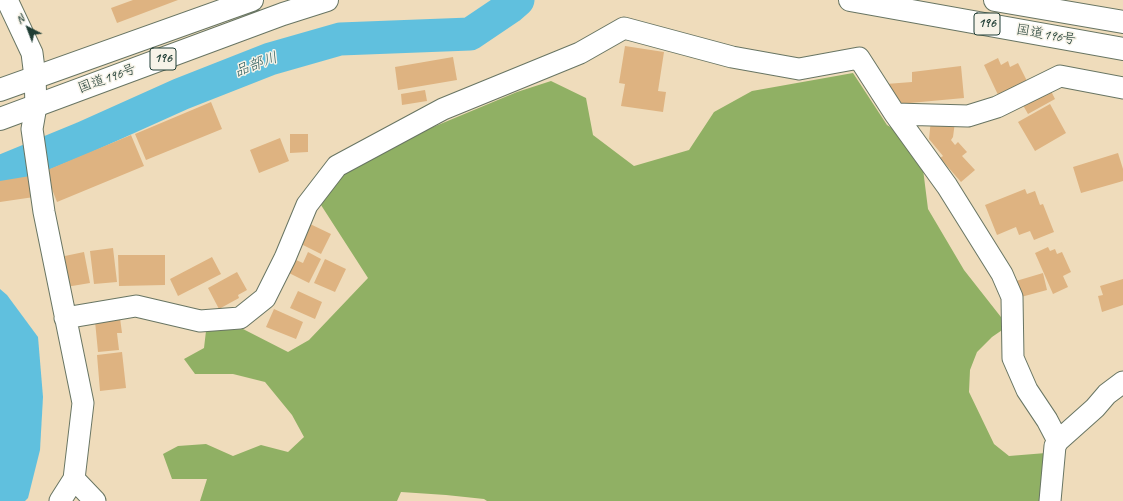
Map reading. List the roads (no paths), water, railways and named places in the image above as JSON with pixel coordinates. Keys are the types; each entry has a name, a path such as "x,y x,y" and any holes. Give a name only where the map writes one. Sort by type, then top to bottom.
{"highway":[{"name":"国道196号","path":"0,90 252,0"},
{"name":"国道196号","path":"0,119 283,14 326,0"},
{"name":"国道196号","path":"850,0 1123,49"},
{"name":"国道196号","path":"995,0 1123,22"}],"street":[{"path":"7,0 32,53 36,106 32,129 44,212 82,403 74,479 60,501"},
{"path":"65,318 136,306 200,321 240,318 265,298 286,258 307,205 337,166 443,109 580,53 624,28 732,57 799,69 859,58 895,114 947,186 1002,274 1012,297 1013,358 1027,390 1047,420 1058,441"},
{"path":"895,114 968,116 997,107 1060,76 1123,88"},
{"path":"1050,501 1055,446 1058,441 1095,408 1107,394 1123,382"},
{"path":"74,479 95,501"}],"water":[{"path":"0,289 7,295 38,337 43,397 40,450 28,498 25,501 0,501"}],"waterway":[{"name":"品部川","path":"0,172 83,138 181,94 270,59 340,39 470,34 518,0"}]}
